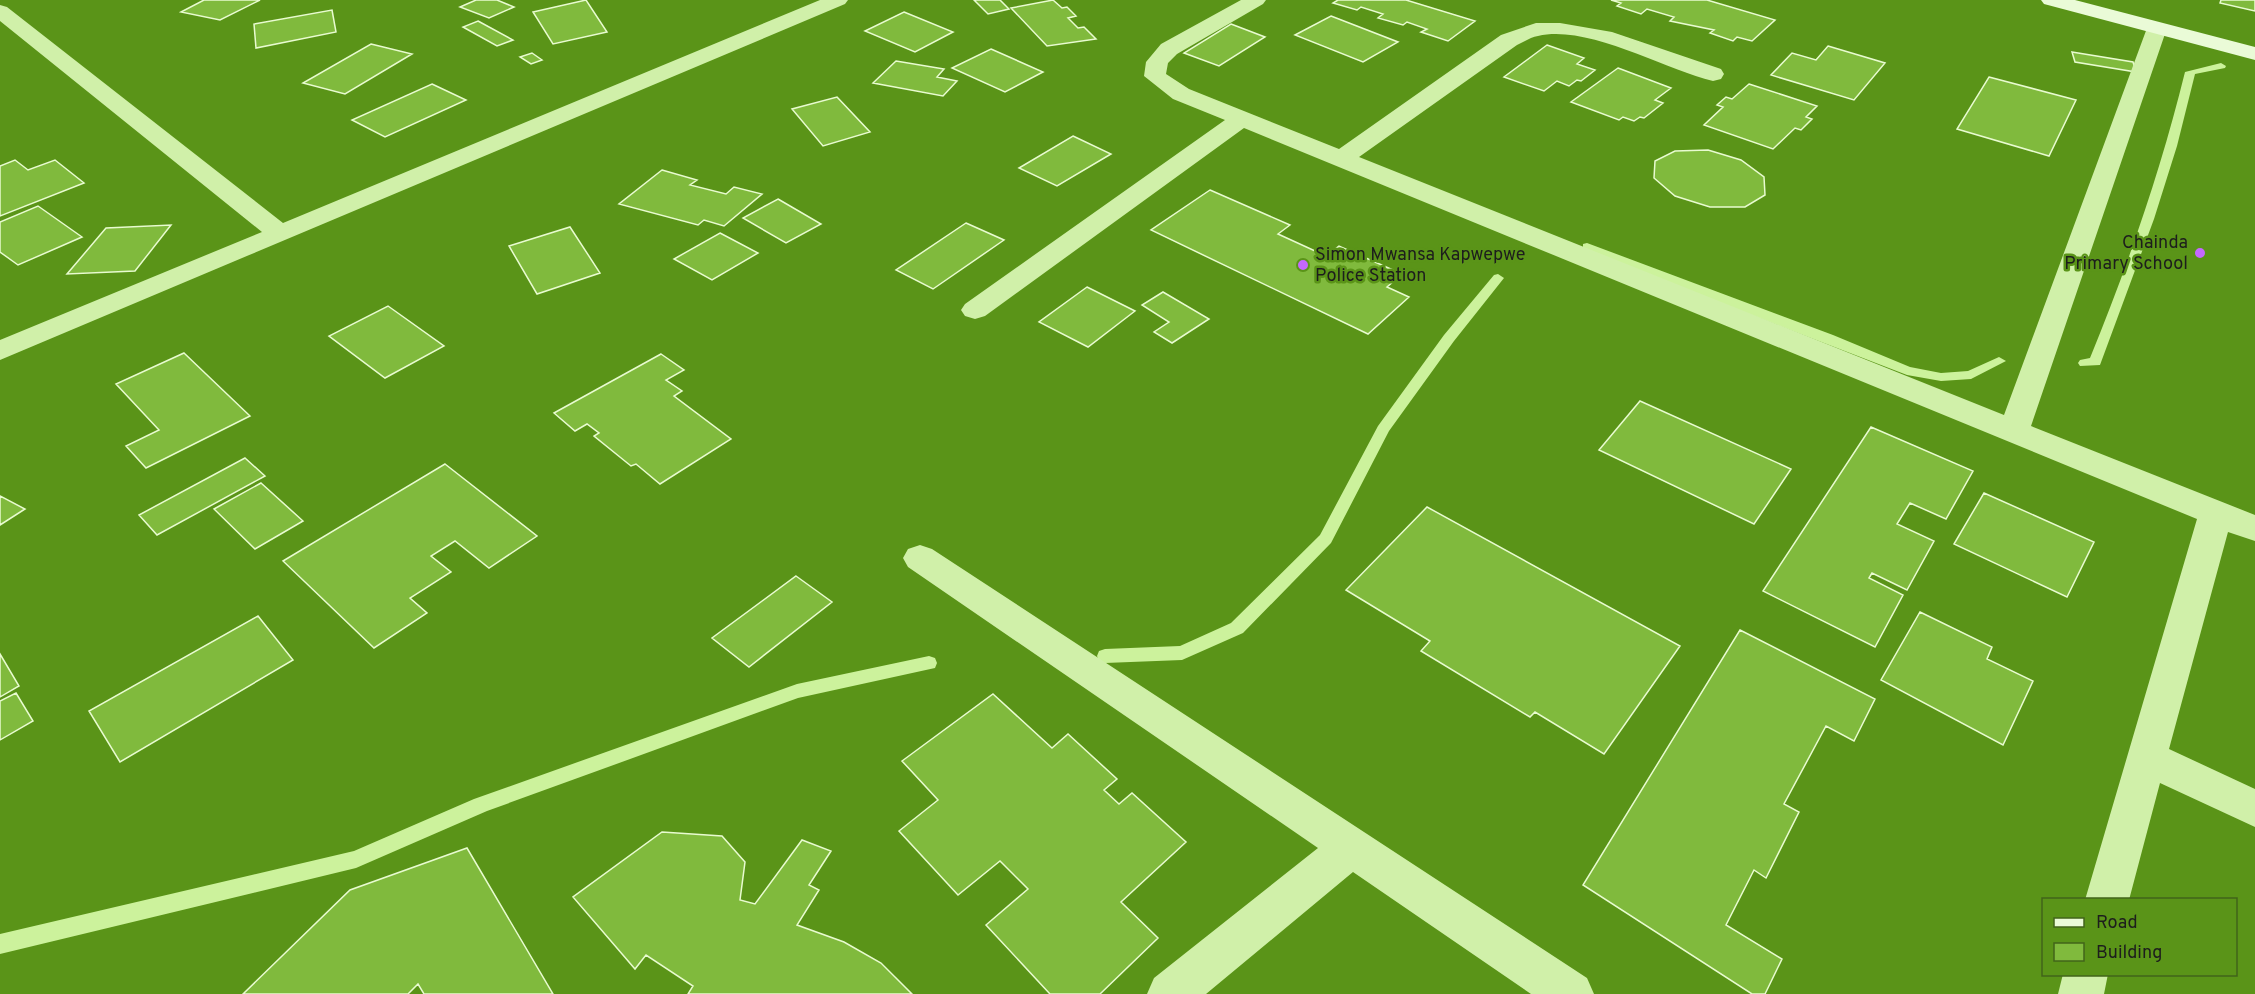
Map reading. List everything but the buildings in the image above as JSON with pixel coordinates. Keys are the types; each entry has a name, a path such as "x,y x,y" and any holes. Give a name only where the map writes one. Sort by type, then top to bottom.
{"main road":[{"path":"2051,0 2255,54"}],"street":[{"path":"0,351 838,0"},
{"path":"1256,0 1169,49 1157,62 1155,76 1181,94 2255,529"},
{"path":"5,22 280,234"},
{"path":"1341,159 1509,40 1537,29 1564,28 1599,36 1713,74"},
{"path":"2013,432 2157,28"},
{"path":"975,310 1242,119"},
{"path":"2108,898 2216,513"},
{"path":"920,558 1571,994"},
{"path":"2147,757 2255,809"},
{"path":"1170,994 1351,848"},
{"path":"2081,994 2086,976"}],"waterway":[{"path":"2085,363 2095,362 2136,255 2171,146 2190,72 2221,66"},
{"path":"1587,247 1828,338 1907,371 1941,377 1971,375 1999,361"},
{"path":"1105,656 1182,653 1237,628 1326,539 1383,429 1449,338 1498,278"},
{"path":"0,944 356,859 481,805 797,691 929,663"}],"place":[{"name":"Chainda Primary School","path":"2200,253"},
{"name":"Simon Mwansa Kapwepwe Police Station","path":"1303,265"}]}
